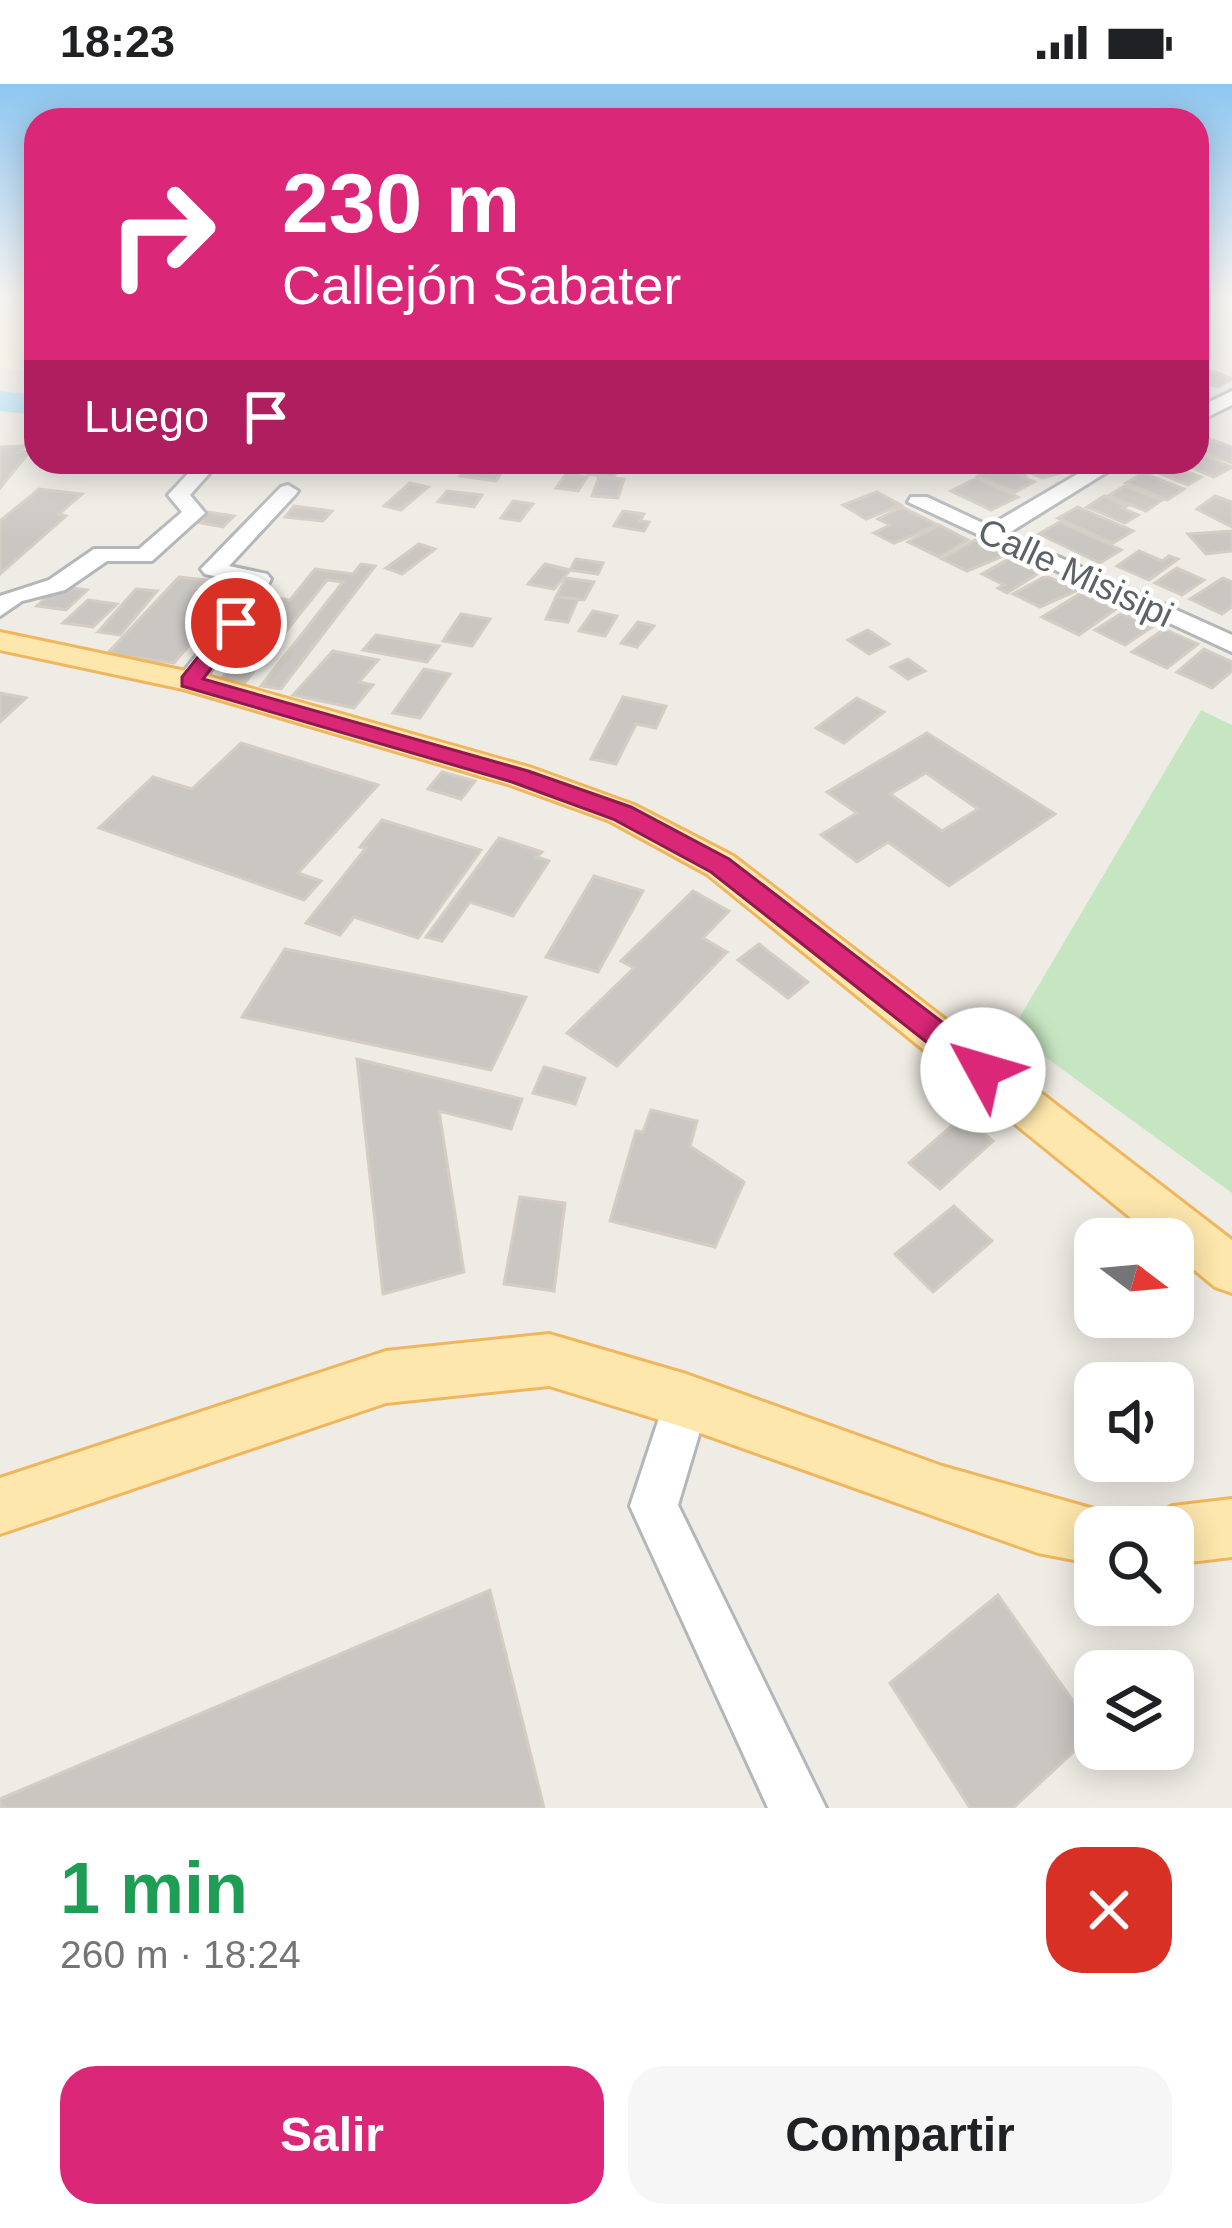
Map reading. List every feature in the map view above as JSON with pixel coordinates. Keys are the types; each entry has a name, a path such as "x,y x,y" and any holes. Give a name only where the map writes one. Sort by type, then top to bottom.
{"main road":[{"path":"0,641 190,682 520,776 622,813 720,866 876,984 1232,1270"},
{"path":"0,1506 386,1377 549,1360 686,1401 942,1494 1074,1531"},
{"path":"1194,1533 1232,1528"},
{"path":"1194,1548 1232,1552"}],"street":[{"path":"0,609 14,596 57,585 102,554 144,556 194,513 178,495 198,474"},
{"path":"992,533 1082,474"},
{"path":"190,682 236,623 259,578 213,569 288,491"},
{"name":"Calle Misisipi","path":"919,502 1232,644"},
{"path":"686,1401 654,1506 768,1754 798,1808"}],"green space":[{"path":"1201,710 1232,725 1232,1193 1011,1032"}],"building":[{"path":"1209,378 1232,379 1218,387 1209,384"},
{"path":"1209,439 1232,447 1232,463 1209,454"},
{"path":"24,446 19,452 24,452 24,458 0,488 0,447"},
{"path":"1209,458 1232,467 1214,477 1207,474"},
{"path":"462,474 501,474 496,481"},
{"path":"566,474 587,477 578,491 556,488"},
{"path":"1022,474 1034,482 1015,492 978,476"},
{"path":"1146,474 1184,489 1167,500 1126,483"},
{"path":"1161,474 1201,477 1188,485"},
{"path":"599,477 624,479 618,498 592,496"},
{"path":"977,478 1018,497 991,510 951,491"},
{"path":"410,483 428,487 401,510 384,506"},
{"path":"1125,486 1162,500 1146,511 1108,496"},
{"path":"39,489 82,494 59,514 66,516 0,574 0,521"},
{"path":"447,491 482,495 474,507 438,502"},
{"path":"877,492 901,505 866,519 843,505"},
{"path":"1104,496 1138,515 1125,523 1087,507"},
{"path":"1215,496 1232,502 1232,527 1197,509"},
{"path":"513,501 533,504 520,521 501,518"},
{"path":"294,506 332,511 323,521 285,517"},
{"path":"902,507 938,525 894,543 874,533 890,525 878,519"},
{"path":"1078,507 1133,531 1113,543 1058,518"},
{"path":"623,511 644,514 640,521 649,522 644,531 614,526"},
{"path":"208,512 234,516 223,527 196,522"},
{"path":"1060,522 1121,550 1100,563 1039,534"},
{"path":"939,525 968,540 939,557 908,542"},
{"path":"1231,531 1232,551 1206,554 1188,534"},
{"path":"975,540 1006,555 967,571 942,559"},
{"path":"419,544 435,549 402,574 386,568"},
{"path":"1139,551 1162,561 1169,556 1178,559 1149,580 1117,566"},
{"path":"576,559 603,563 598,574 570,570"},
{"path":"1009,559 1039,573 1007,593 998,588 1004,585 982,574"},
{"path":"361,564 375,566 281,689 261,686 343,582 327,580 244,684 220,680 240,657 221,654 269,597 290,600 315,569 353,574"},
{"path":"545,564 570,570 554,589 528,584"},
{"path":"1177,568 1204,580 1182,595 1155,583"},
{"path":"1046,576 1078,590 1040,607 1013,594"},
{"path":"179,577 205,580 197,588 202,589 210,580 227,582 219,591 231,593 195,636 213,638 207,645 191,643 174,663 107,654"},
{"path":"566,578 594,582 584,600 556,597"},
{"path":"1223,578 1232,582 1232,607 1222,614 1190,599"},
{"path":"59,586 87,590 66,610 37,606"},
{"path":"136,589 157,591 120,635 98,632"},
{"path":"1081,593 1116,609 1079,635 1042,617"},
{"path":"556,597 578,599 568,622 546,619"},
{"path":"88,600 117,604 93,627 63,623"},
{"path":"593,611 617,616 605,636 579,631"},
{"path":"1122,613 1152,627 1125,645 1095,630"},
{"path":"461,614 490,619 472,646 443,641"},
{"path":"638,622 654,626 637,647 621,643"},
{"path":"1164,629 1198,644 1167,668 1132,652"},
{"path":"868,630 889,644 869,654 848,640"},
{"path":"376,635 439,646 427,662 363,650"},
{"path":"1204,649 1232,662 1232,671 1212,688 1177,672"},
{"path":"333,651 378,660 359,682 373,685 354,708 293,695"},
{"path":"908,659 925,671 908,679 891,667"},
{"path":"424,669 450,674 420,718 393,713"},
{"path":"0,693 26,698 0,722"},
{"path":"623,697 666,706 656,728 636,724 616,764 591,759"},
{"path":"857,698 884,712 844,743 816,728"},
{"path":"927,733 1055,814 949,886 888,842 857,862 821,835 857,813 827,792","holes":["926,773 978,809 942,831 890,794"]},
{"path":"241,743 378,785 298,873 321,881 304,900 99,828 153,777 192,789"},
{"path":"442,772 475,781 461,799 428,789"},
{"path":"382,820 481,850 418,938 354,917 340,935 306,923 366,848 360,847"},
{"path":"499,838 542,852 537,857 549,861 513,916 470,902 442,941 426,937"},
{"path":"594,876 643,891 598,972 546,957"},
{"path":"693,891 729,911 703,938 727,952 617,1066 567,1033 634,968 621,961"},
{"path":"759,944 808,982 788,998 738,960"},
{"path":"285,949 526,997 491,1070 242,1017"},
{"path":"357,1059 522,1099 511,1129 439,1111 464,1272 383,1294"},
{"path":"544,1067 585,1078 575,1104 533,1093"},
{"path":"651,1110 697,1121 690,1146 744,1182 715,1247 610,1221 636,1131 643,1132"},
{"path":"963,1116 993,1141 940,1189 909,1163"},
{"path":"520,1197 565,1203 554,1291 504,1284"},
{"path":"954,1206 992,1241 933,1292 895,1254"},
{"path":"490,1590 544,1808 0,1808 0,1799"},
{"path":"998,1595 1074,1702 1074,1751 1013,1808 970,1808 890,1683"}],"waterway":[{"path":"0,401 24,404"}],"route":[{"path":"236,623 190,682 520,776 622,813 720,866 983,1070"}]}
